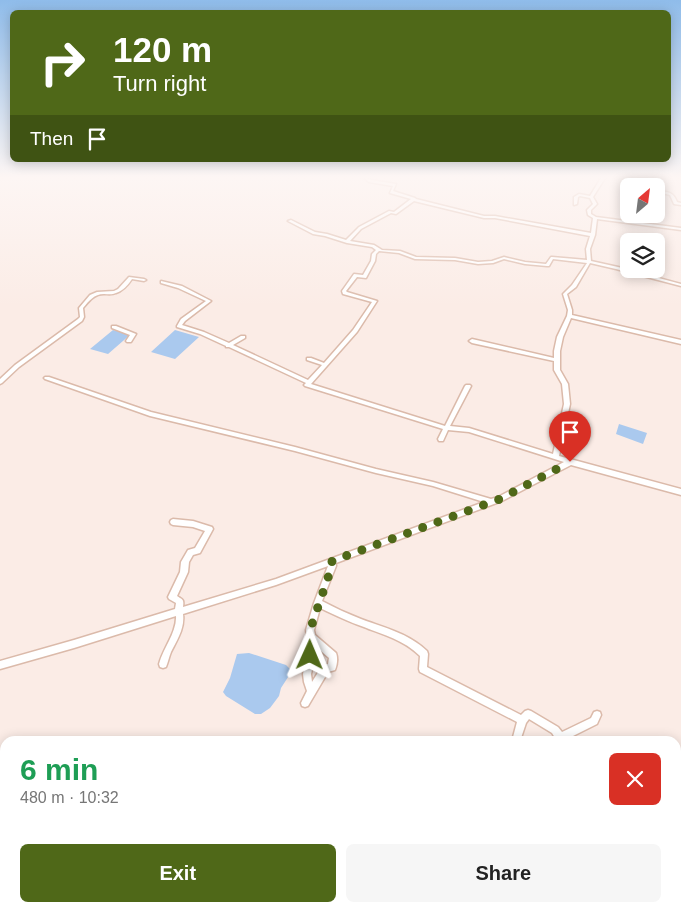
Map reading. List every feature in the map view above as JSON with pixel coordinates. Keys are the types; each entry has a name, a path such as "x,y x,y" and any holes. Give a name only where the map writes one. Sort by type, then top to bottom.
{"street":[{"path":"290,221 314,233 346,242 373,246 378,250 400,252 415,258 455,259 475,262 493,262 500,258 524,264 547,265 552,258 589,262 681,285"},
{"path":"346,242 360,228 374,221"},
{"path":"514,221 593,235"},
{"path":"556,458 567,404 565,384 557,370 560,337 570,310 565,294 574,286 589,262 588,249 593,235 595,221"},
{"path":"615,221 681,229"},
{"path":"308,382 355,331 375,301 345,293 344,291 356,275 364,277 373,261 374,254 378,250"},
{"path":"0,382 80,320 82,317 81,308 92,296 116,293 123,289 131,278 144,280"},
{"path":"163,282 180,287 210,301 183,320 179,326 199,331 266,365 308,382 307,385 446,428 469,430 556,458 681,492"},
{"path":"569,316 681,342"},
{"path":"114,327 133,334 129,341"},
{"path":"228,346 243,337"},
{"path":"472,341 557,360"},
{"path":"309,360 324,364"},
{"path":"48,378 150,414 294,449 376,472 433,484 491,502"},
{"path":"441,439 468,386"},
{"path":"0,665 276,582 491,502 570,462"},
{"path":"163,664 165,652 181,620 178,612 180,602 172,597 184,572 185,562 191,552 197,552 210,528 173,522"},
{"path":"312,688 310,688 306,672 309,661 310,630 332,566 332,561"},
{"path":"318,603 353,620 398,635 420,649 424,654 423,670 522,720"},
{"path":"305,703 324,669 332,667 334,662 333,656 311,636"},
{"path":"517,736 522,720 528,714 555,730 559,736"},
{"path":"564,736 594,720 597,715"}],"water":[{"path":"113,330 131,334 108,354 90,349"},
{"path":"175,330 199,337 175,359 151,352"},
{"path":"619,424 647,433 643,444 616,434"},
{"path":"249,653 286,665 292,671 281,688 279,696 270,708 261,714 255,714 226,696 223,692 230,678 237,654"}],"route":[{"path":"310,655 308,646 311,636 310,630 332,566 332,561 500,499 570,462"}]}
